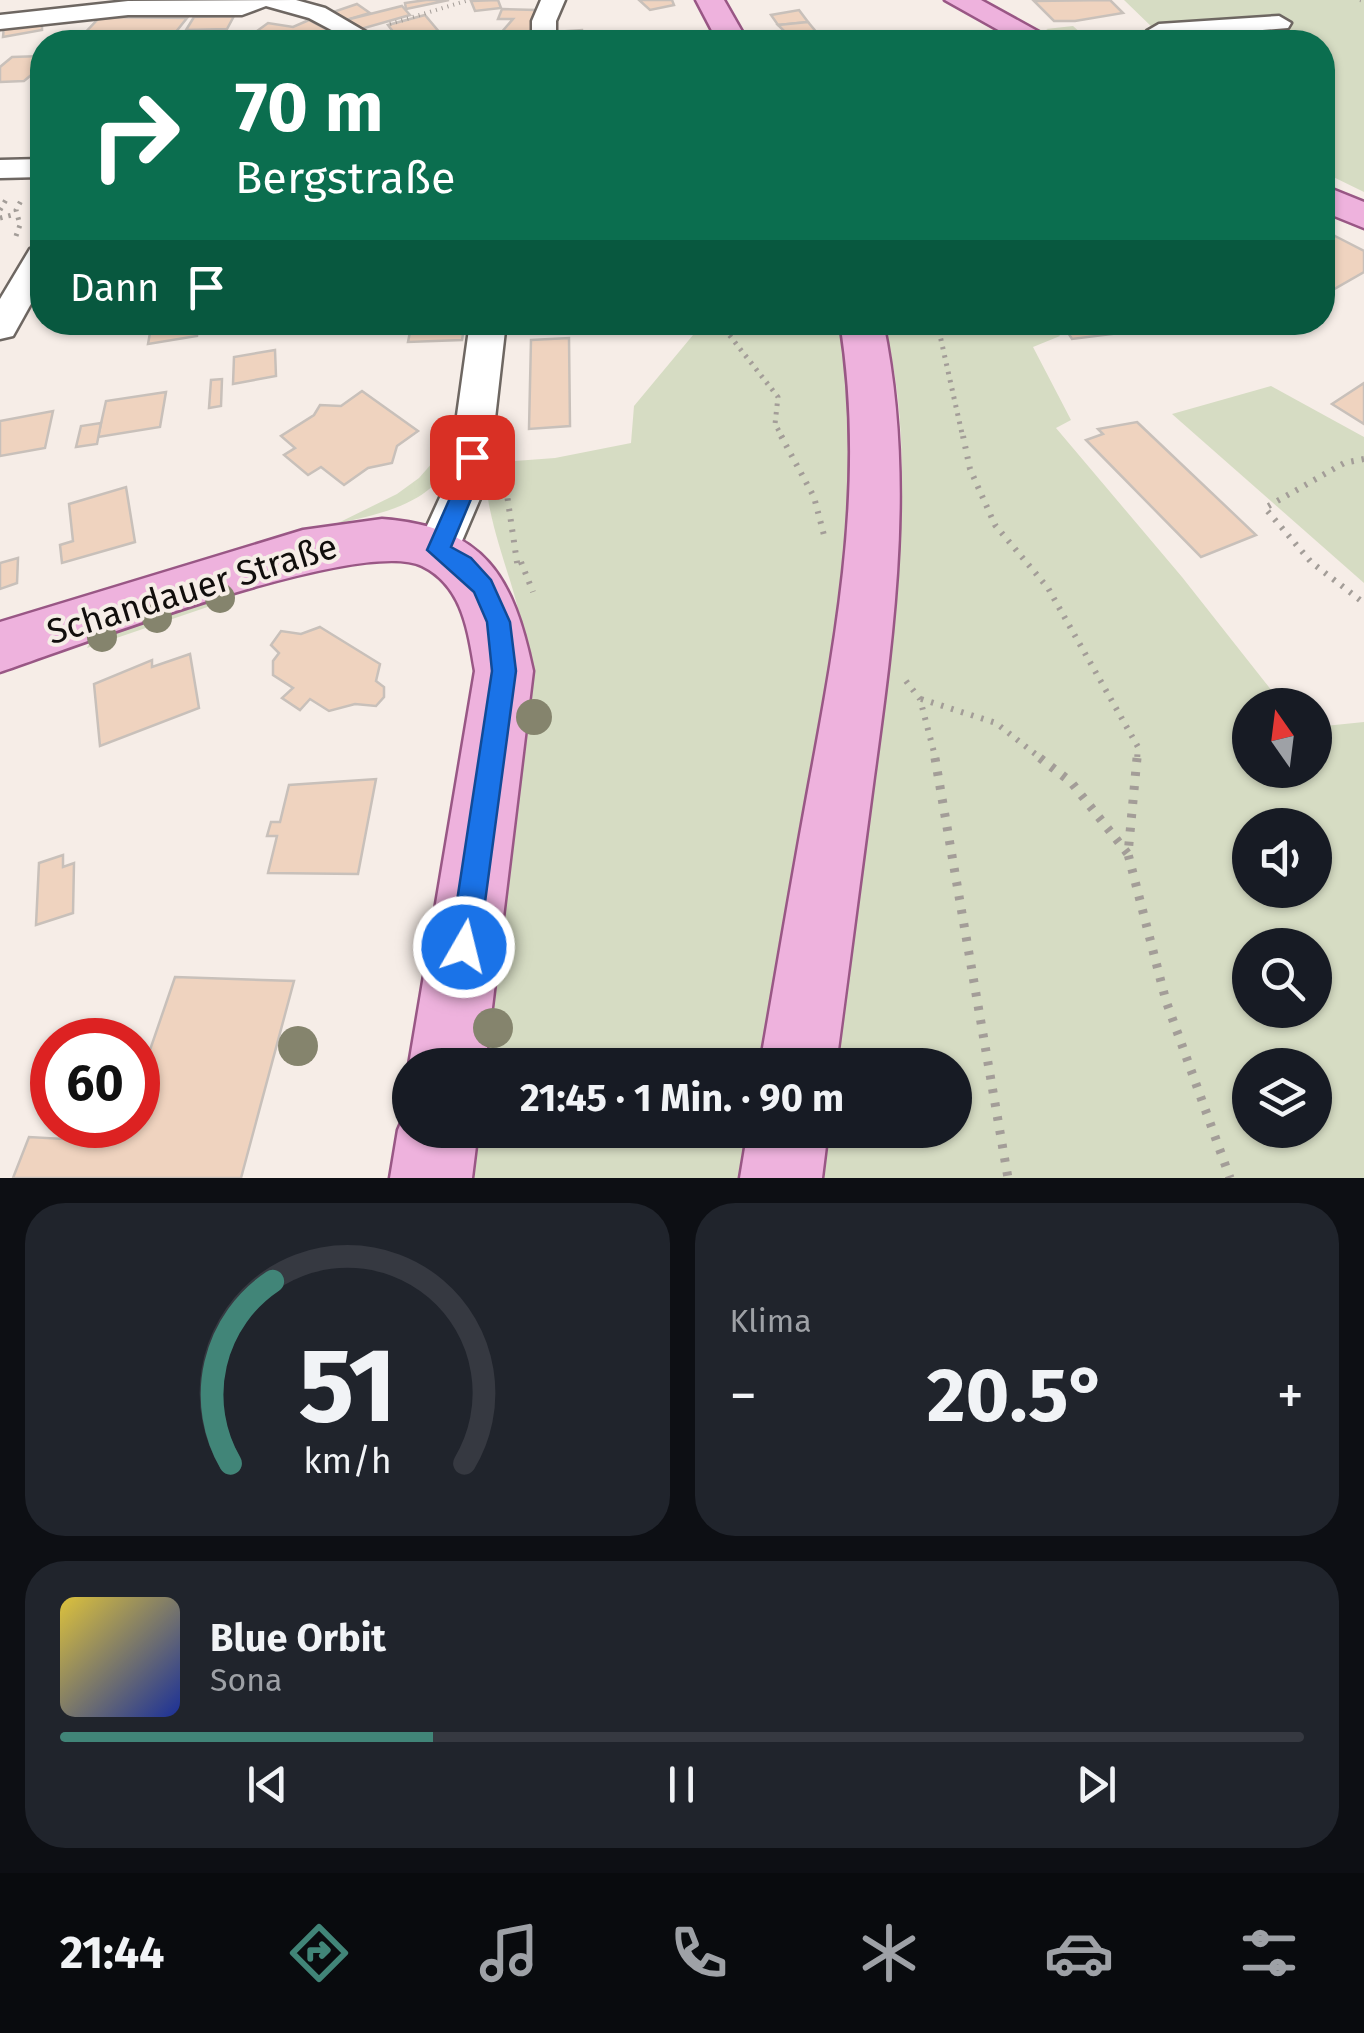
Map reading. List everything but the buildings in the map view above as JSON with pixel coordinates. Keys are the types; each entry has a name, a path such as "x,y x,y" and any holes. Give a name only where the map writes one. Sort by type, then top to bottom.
{"main road":[{"path":"710,0 726,30"},
{"path":"959,0 1018,30"},
{"path":"1335,189 1364,203"},
{"path":"1335,202 1364,217"},
{"path":"801,1048 864,638 880,452 864,335"},
{"name":"Schandauer Straße","path":"0,647 331,544 389,536 438,550 463,564 482,586 498,622 504,671 450,1048"},
{"path":"431,1178 435,1148"},
{"path":"781,1178 785,1148"}],"street":[{"path":"0,8 30,0"},
{"path":"0,22 128,8 242,8 261,0"},
{"path":"270,0 318,14 350,30"},
{"path":"544,30 544,20 554,0"},
{"path":"1176,30 1279,24"},
{"path":"2,187 30,174"},
{"path":"0,328 28,248"},
{"path":"438,550 468,480 486,335"}],"path":[{"path":"388,30 470,0"},
{"path":"0,210 2,187 26,194 16,214 28,248"},
{"path":"0,218 16,214"},
{"path":"733,335 758,376 778,398 776,424 814,497 827,547"},
{"path":"939,335 970,469 995,525 1048,588 1138,747 1128,854 1166,1001 1230,1178"},
{"path":"1364,459 1344,463 1264,508 1311,562 1364,603"},
{"path":"864,638 887,654 920,699 938,769 1008,1178"},
{"path":"920,699 996,722 1071,782 1128,854"}],"green space":[{"path":"1124,0 1364,0 1364,192 1335,178 1335,30 1140,30 1154,29"},
{"path":"1073,26 1078,30 1046,29"},
{"path":"693,335 848,335 852,363 849,549 768,1048 481,1048 525,641 488,498 485,445 496,446 500,462 555,458 631,443 634,406"},
{"path":"886,335 1059,335 1033,347 1071,420 1056,428 1270,688 1232,688 1232,788 1332,788 1332,725 1364,722 1364,1178 817,1178 820,1148 972,1148 972,1048 831,1048 886,659 902,490 901,434"},
{"path":"1271,386 1364,437 1364,583 1172,414"},
{"path":"448,445 452,448 447,466 424,493 390,510 336,524 397,494 419,478"},
{"path":"230,590 231,599 87,648 92,638"},
{"path":"469,1148 749,1148 743,1178 465,1178"}],"route":[{"path":"464,947 504,671 498,622 482,586 463,564 438,550 455,517 472,457"}]}
